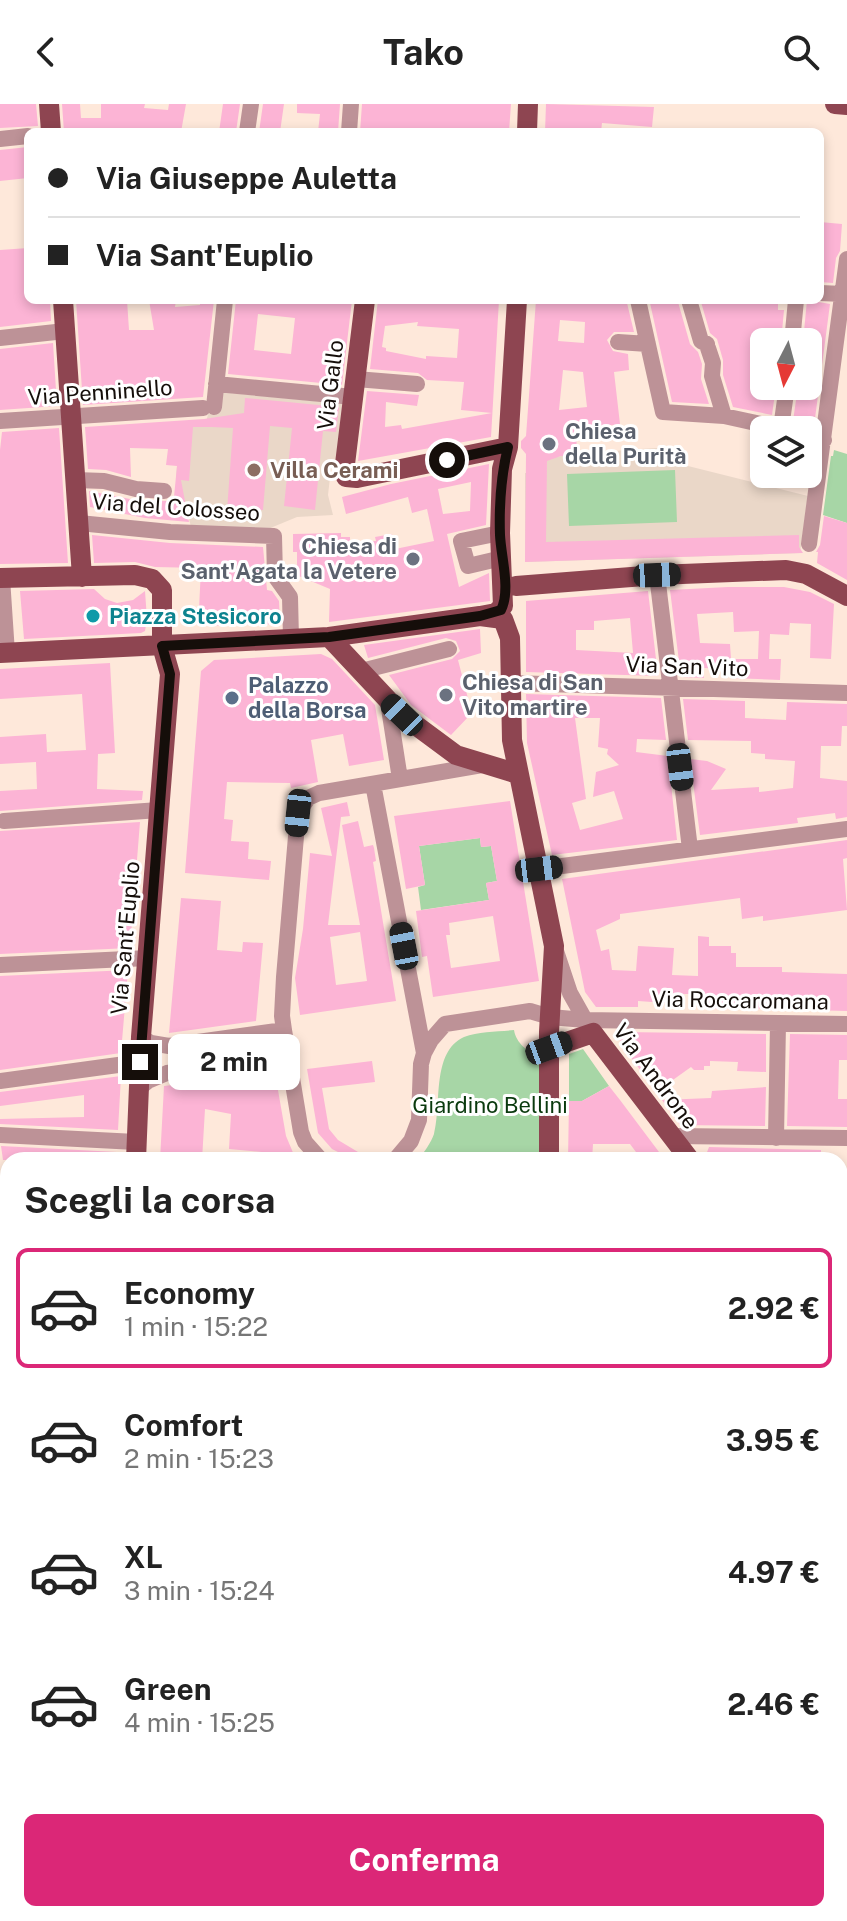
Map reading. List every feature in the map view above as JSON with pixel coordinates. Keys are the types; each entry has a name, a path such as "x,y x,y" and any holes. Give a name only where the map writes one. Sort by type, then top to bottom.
{"main road":[{"path":"49,104 51,128"},
{"path":"527,128 528,104"},
{"path":"835,104 847,105"},
{"path":"63,304 82,570"},
{"name":"Via Gallo","path":"364,304 346,477 357,478 508,447"},
{"path":"510,638 516,613 516,586 511,545 508,447 517,304"},
{"path":"3,653 329,637 496,613 503,606 500,533 502,469 508,447"},
{"path":"1,578 82,570 152,579 162,590 162,646"},
{"path":"516,586 657,575 796,571 847,596"},
{"path":"480,616 503,619 510,638 519,683 512,740 554,946 543,1011 549,1048 549,1152"},
{"path":"329,637 388,702 456,755 518,774"},
{"name":"Via Sant'Euplio","path":"136,1151 141,1037 170,674 162,646"},
{"path":"549,1048 589,1027"},
{"name":"Via Androne","path":"589,1027 684,1152"}],"street":[{"path":"248,128 251,104"},
{"path":"349,128 351,104"},
{"path":"0,139 24,136"},
{"path":"822,422 828,405 847,259"},
{"path":"824,293 843,294"},
{"path":"225,304 216,384 354,388 417,384"},
{"path":"639,304 663,412 724,416 750,422"},
{"path":"690,304 701,341 707,346 713,363 712,376 724,416"},
{"path":"793,328 796,304"},
{"path":"0,338 65,331"},
{"path":"618,342 648,344"},
{"name":"Via Penninello","path":"0,421 208,408 216,384"},
{"path":"828,405 847,400"},
{"path":"76,480 104,481 136,489 164,491"},
{"path":"809,544 813,488"},
{"name":"Via del Colosseo","path":"79,523 170,532 274,536 276,581 290,597 291,639"},
{"path":"500,533 461,541 468,566 502,558"},
{"path":"657,575 690,849"},
{"path":"1,578 3,653"},
{"path":"361,671 449,649"},
{"name":"Via San Vito","path":"519,683 847,693"},
{"path":"388,702 387,781 424,1053 419,1120 411,1141 402,1152"},
{"path":"314,1152 301,1132 283,1024 288,915 298,813 308,798 319,793 482,765"},
{"path":"4,821 159,810"},
{"path":"539,869 847,829"},
{"path":"554,946 570,993 589,1027"},
{"path":"0,965 148,958"},
{"name":"Via Roccaromana","path":"424,1053 445,1024 543,1011 589,1027 847,1024"},
{"path":"776,1138 778,1023"},
{"path":"141,1037 151,1043 169,1046 283,1024"},
{"path":"0,1081 140,1062"},
{"path":"138,1089 167,1073 289,1064"},
{"path":"0,1135 136,1151"},
{"path":"672,1136 847,1138"}],"shaded area":[{"name":"Villa Cerami","path":"221,392 344,404 337,460 332,460 328,495 333,515 297,517 268,529 191,527 183,494 176,480 179,437 187,424 206,423 208,414 218,414"},
{"path":"657,448 656,462 668,461 750,482 750,488 776,488 808,496 800,553 525,562 525,473 546,474 547,459"}],"green space":[{"path":"834,450 847,454 847,523 823,515"},
{"path":"675,470 677,522 569,526 567,474"},
{"path":"480,838 481,847 491,846 497,881 486,883 489,900 421,910 418,887 425,885 419,846"},
{"name":"Giardino Bellini","path":"514,1030 523,1047 541,1055 541,1152 424,1152 434,1134 442,1067 447,1054 464,1037"},
{"path":"583,1049 609,1086 582,1101 569,1101 569,1054"}],"building":[{"path":"0,104 36,104 38,126 0,128"},
{"path":"62,104 80,104 81,118 101,118 101,104 145,104 144,108 168,110 169,104 186,104 182,128 64,128"},
{"path":"223,104 240,104 237,128 220,128"},
{"path":"263,104 284,104 281,128 260,128"},
{"path":"297,104 340,104 338,128 318,128 320,114 297,113"},
{"path":"362,104 511,104 509,128 360,128"},
{"path":"546,104 654,107 652,127 602,123 601,128 545,128"},
{"path":"24,147 24,178 0,181 0,150"},
{"path":"824,222 842,224 833,283 824,282"},
{"path":"24,248 24,304 50,304 51,321 0,327 0,250"},
{"path":"76,304 127,304 129,330 154,330 150,304 175,304 175,307 214,304 203,397 83,405"},
{"path":"236,304 352,304 342,385 228,374","holes":["258,314 295,318 291,354 254,350"]},
{"path":"378,304 499,304 491,437 358,461 367,391 419,395 417,406 386,402 385,427 401,425 402,429 492,413 461,410 464,382 427,380 418,373 370,369","holes":["418,322 417,326 459,329 457,358 426,356 426,359 386,351 382,347 385,326"]},
{"path":"536,304 627,304 634,332 614,332 607,340 613,351 628,354 629,370 614,372 620,424 577,430 576,457 561,456 547,461 546,542 799,535 799,547 803,553 525,562 526,454 521,448 521,441 526,436","holes":["560,320 585,322 584,343 558,341","563,370 583,372 587,407 559,410"]},
{"path":"650,304 679,304 690,344 698,352 702,364 701,379 709,404 672,402"},
{"path":"702,304 778,304 778,310 784,310 782,328 750,328 750,400 774,400 772,415 733,407 723,375 723,360 717,339 710,333"},
{"path":"807,304 830,304 822,365 822,328 804,328"},
{"path":"53,343 57,406 0,410 0,349"},
{"path":"245,398 339,407 336,432 323,431 315,510 284,506 292,428 270,426 263,510 227,511 233,428 212,427 193,427 189,481 181,480 189,522 145,518 90,507 89,491 135,500 168,501 174,497 177,466 166,465 168,449 130,448 131,477 88,469 85,427 204,419 244,413"},
{"path":"796,400 817,400 815,416 794,416"},
{"path":"59,428 68,563 0,564 2,432"},
{"path":"489,464 486,525 447,534 459,587 489,573 490,601 329,622 330,589 294,574 297,552 293,552 293,534 341,533 341,537 350,537 350,542 376,541 375,537 392,534 395,549 434,541 427,509 412,513 408,497 346,514 342,497","holes":["471,482 470,511 443,514 438,489"]},
{"path":"824,516 847,523 847,580 817,563 816,552"},
{"path":"92,535 170,543 263,547 267,590 272,591 279,601 280,624 203,626 204,609 199,609 201,568 155,567 135,562 94,563"},
{"path":"784,587 810,592 834,604 831,659 810,658 811,624 790,623 789,635 770,634 769,659 781,659 780,680 731,678 731,669 703,668 704,678 681,677 670,590","holes":["733,612 734,632 759,631 758,659 731,659 730,644 700,643 697,614"]},
{"path":"94,589 105,599 117,603 133,600 145,591 145,631 24,639 20,591"},
{"path":"648,591 658,676 526,672 526,601","holes":["630,618 633,653 576,650 576,630 594,630 594,621"]},
{"path":"480,629 481,653 458,660 470,715 451,735 411,705 389,675 452,659 460,651 456,641 446,638 368,658 364,645"},
{"path":"321,654 332,659 375,705 384,760 349,766 343,734 311,740 318,782 291,788 290,783 227,782 224,819 233,820 231,841 249,842 248,859 271,861 269,880 185,873 201,671 214,660"},
{"path":"110,663 115,753 98,754 97,789 143,791 142,800 0,811 0,791 37,789 36,762 0,764 0,737 46,734 47,752 86,750 82,694 0,699 0,669"},
{"path":"526,694 661,698 666,740 637,739 636,752 668,756 677,840 552,855 527,743","holes":["575,718 600,718 598,747 608,749 607,754 619,765 596,772 593,797 614,791 623,819 580,830 572,803 586,799"]},
{"path":"683,699 745,701 745,718 786,720 787,702 847,704 847,726 842,726 841,746 821,746 820,778 847,781 847,817 836,819 835,813 797,818 798,823 700,835 690,759 707,761 726,769 711,790 759,787 759,792 793,788 795,761 765,759 765,754 751,753 751,741 688,740"},
{"path":"510,801 539,981 433,997 427,956 422,957 416,911 489,900 486,883 497,881 491,846 481,847 480,838 419,846 425,885 406,889 394,816","holes":["493,916 500,961 451,968 446,935 450,935 449,923"]},
{"path":"347,802 350,816 341,817 328,925 360,925 342,825 358,821 364,847 373,845 374,848 376,861 373,862 396,1001 300,1015 295,978 310,853 332,856 321,808","holes":["360,932 367,981 336,985 330,937"]},
{"path":"140,822 130,948 0,954 0,831"},
{"path":"847,840 847,858 843,859 847,910 763,921 763,916 742,919 740,898 620,914 620,919 596,930 601,951 609,949 612,970 636,971 638,946 674,948 672,975 698,976 698,936 709,937 709,946 731,946 731,953 736,953 736,967 782,967 782,972 847,974 847,1011 808,1008 707,1009 707,1005 690,1005 690,994 666,994 666,1003 638,1001 638,1007 596,1007 585,992 562,879"},
{"path":"181,898 221,901 217,950 242,952 243,942 263,943 256,1021 169,1033"},
{"path":"128,970 121,1053 0,1070 0,976"},
{"path":"623,1032 766,1034 766,1072 737,1071 738,1062 710,1061 710,1066 704,1066 704,1070 691,1067 656,1092 620,1042"},
{"path":"790,1034 847,1035 847,1060 839,1060 838,1099 847,1099 847,1127 787,1126"},
{"path":"372,1061 375,1082 322,1088 329,1129 338,1140 358,1152 338,1152 318,1133 307,1069"},
{"path":"275,1073 286,1136 293,1152 229,1149 231,1114 205,1109 202,1152 160,1152 164,1086"},
{"path":"121,1076 118,1130 0,1124 0,1119 84,1117 84,1095 0,1106 0,1092"},
{"path":"609,1086 659,1152 636,1152 630,1144 593,1144 592,1152 568,1152 569,1101 582,1101"},
{"path":"766,1087 765,1126 680,1125 662,1100 711,1098 712,1091"},
{"path":"1,1146 117,1152 2,1152"},
{"path":"709,1147 821,1150 821,1152 707,1152"}],"place":[{"name":"Chiesa della Purità","path":"549,444"},
{"name":"Villa Cerami","path":"254,470"},
{"name":"Chiesa di Sant'Agata la Vetere","path":"413,559"},
{"name":"Piazza Stesicoro","path":"93,616"},
{"name":"Chiesa di San Vito martire","path":"446,695"},
{"name":"Palazzo della Borsa","path":"232,698"}],"route":[{"path":"140,1062 170,674 162,646 329,637 480,616 501,610 504,599 500,533 502,469 508,447 447,460"}]}
